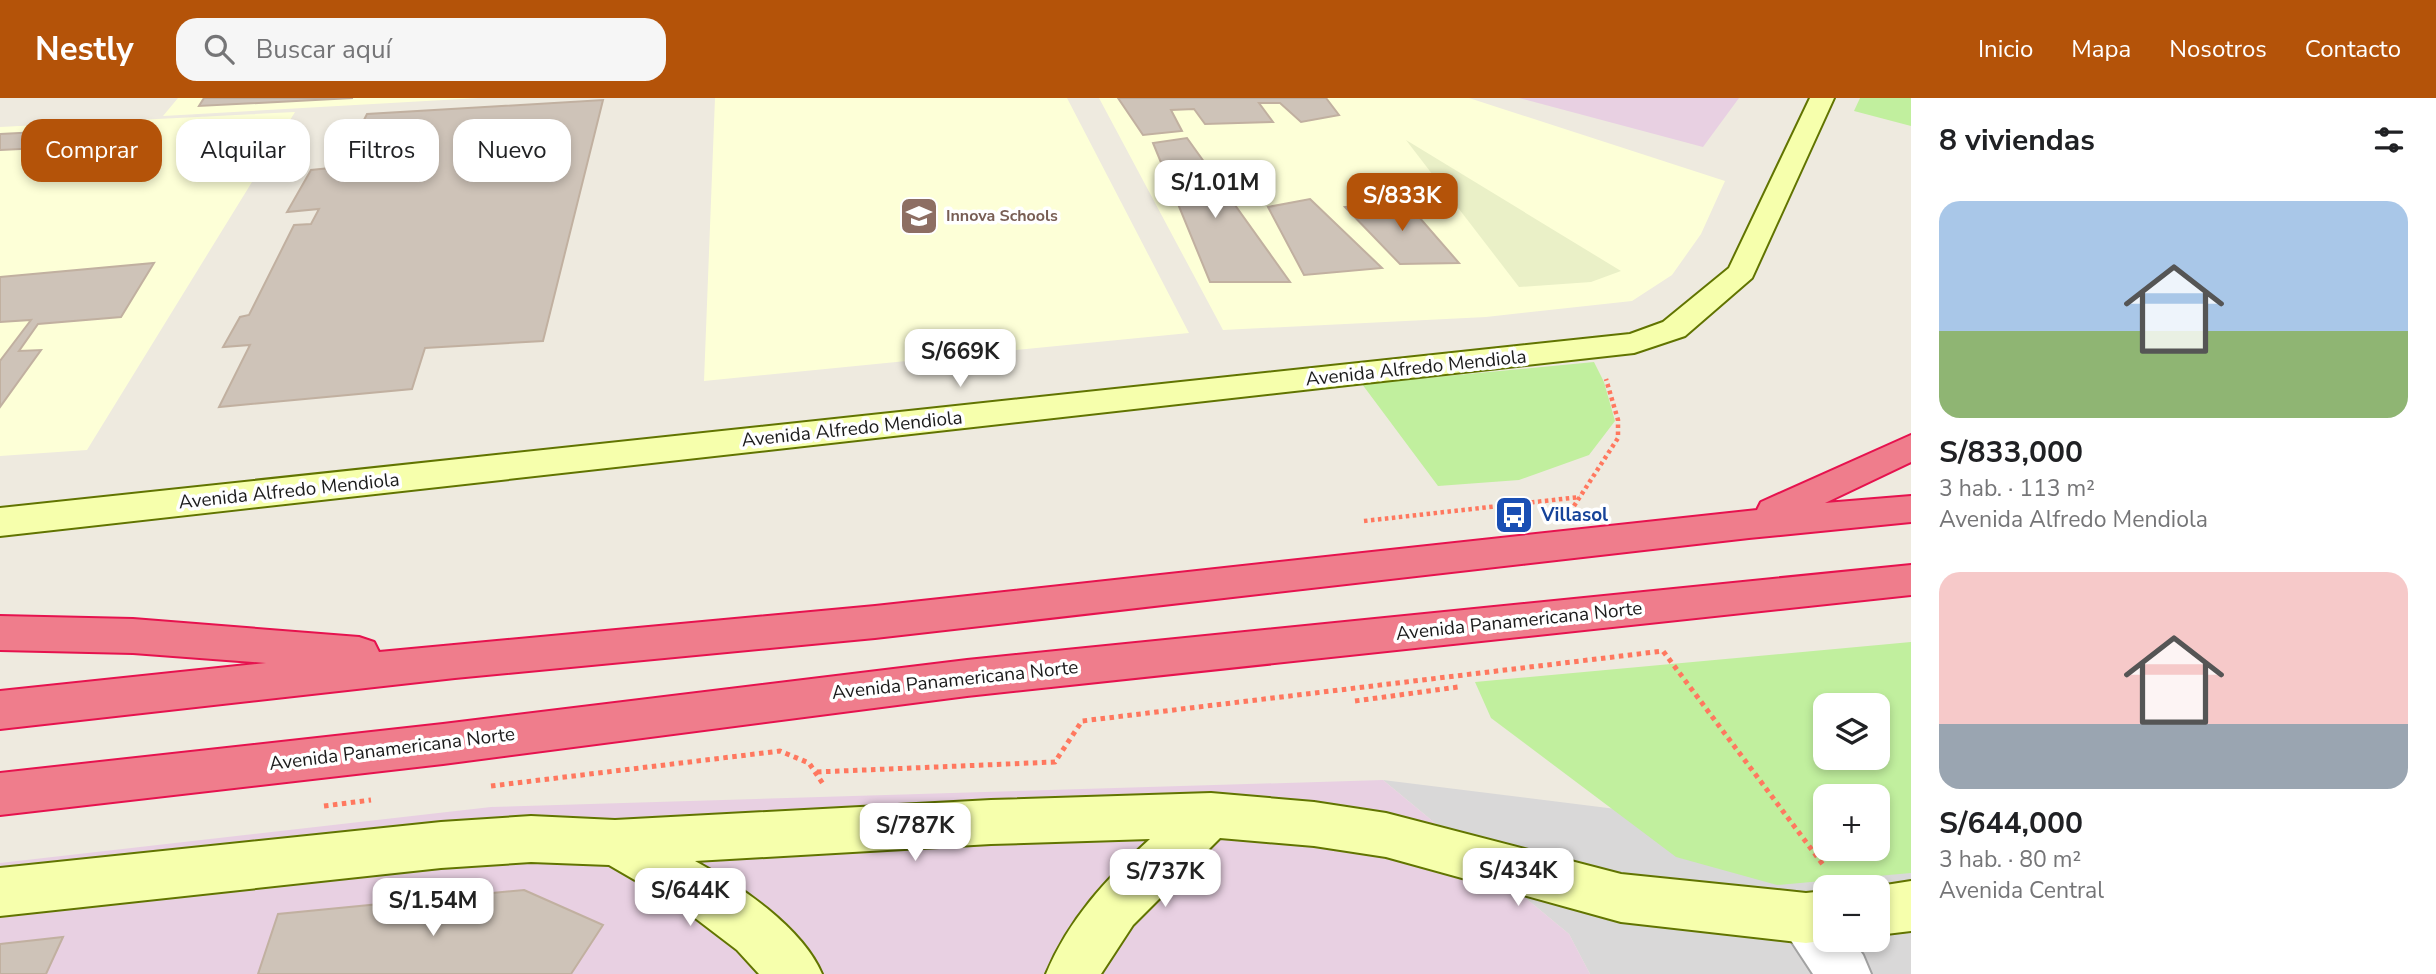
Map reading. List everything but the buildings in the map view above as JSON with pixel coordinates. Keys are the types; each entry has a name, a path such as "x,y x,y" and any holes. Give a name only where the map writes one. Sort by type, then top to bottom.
{"highway":[{"path":"1749,524 1911,447"},
{"path":"0,710 455,661 875,622 1749,524 1911,509"},
{"name":"Avenida Panamericana Norte","path":"0,794 443,744 967,678 1911,580"},
{"path":"0,634 133,636 455,661"}],"street":[{"name":"Avenida Alfredo Mendiola","path":"0,522 1634,343 1674,329 1742,272 1822,98"},
{"path":"1073,974 1079,958 1126,896 1211,815"},
{"path":"0,892 441,845 531,839 615,843 991,822 1211,815 1314,824 1386,835 1620,898 1813,901"},
{"path":"615,843 696,888 755,932 795,974"},
{"path":"1890,909 1911,906"},
{"path":"1836,952 1844,974"}],"path":[{"path":"1363,521 1580,497 1618,438 1618,420 1604,372"},
{"path":"817,772 1055,762 1082,721 1663,651 1813,891"},
{"path":"1355,701 1458,687"}],"shaded area":[{"path":"178,98 479,98 163,116"},
{"name":"Innova Schools","path":"715,98 1067,98 1189,333 704,381"},
{"path":"1099,98 1469,98 1725,181 1701,234 1672,275 1632,301 1486,317 1223,330"},
{"path":"1519,98 1739,98 1703,147"},
{"path":"295,112 291,119 176,119 176,182 252,182 87,450 0,456 0,127 21,126 21,182 162,182 162,119 157,119"},
{"path":"1406,140 1621,271 1591,282 1519,287"},
{"path":"1383,780 1813,834 1813,861 1890,861 1890,844 1911,836 1911,974 1590,974 1569,934"},
{"path":"1383,780 1569,934 1590,974 0,974 0,863 491,807"}],"green space":[{"path":"1860,98 1911,98 1911,126 1854,111"},
{"path":"1594,362 1604,382 1615,421 1589,455 1519,480 1438,486 1362,384"},
{"path":"1911,642 1911,873 1813,875 1813,882 1777,885 1676,857 1491,718 1475,682"}],"place":[{"name":"Innova Schools","path":"919,216"},
{"name":"Villasol","path":"1514,515"}]}
